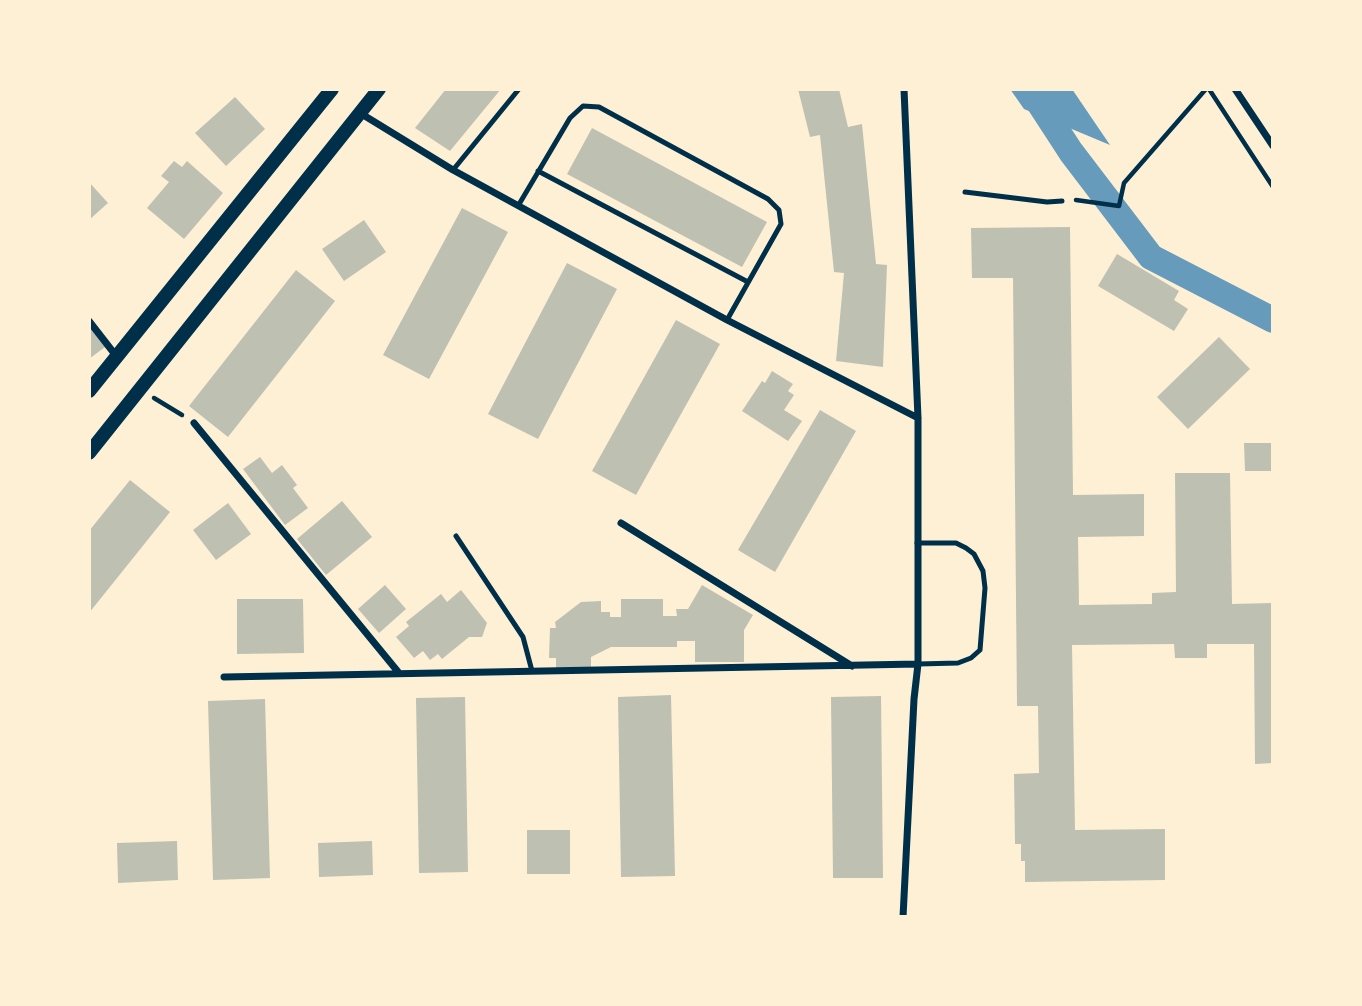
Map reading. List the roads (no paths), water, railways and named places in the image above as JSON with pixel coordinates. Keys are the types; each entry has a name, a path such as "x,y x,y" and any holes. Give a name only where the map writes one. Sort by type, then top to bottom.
{"main road":[{"path":"89,453 379,89"},
{"path":"89,391 326,92"}],"street":[{"path":"903,917 918,664 918,418 904,89"},
{"path":"1235,89 1273,146"},
{"path":"359,113 518,206 727,320 918,418"},
{"path":"89,321 117,356"},
{"path":"194,423 399,673"},
{"path":"621,523 853,666"},
{"path":"224,677 918,664"}],"lane":[{"path":"453,170 519,89"},
{"path":"518,206 570,118 583,106 598,107 768,199 779,210 781,224 727,320"},
{"path":"538,172 748,282"},
{"path":"965,191 1047,202 1062,201"},
{"path":"456,536 523,637 532,671"},
{"path":"916,543 956,543 966,548 974,554 983,571 985,588 980,650 971,659 958,663 918,664"}],"water":[{"path":"1010,89 1072,89 1110,145 1024,109"}],"waterway":[{"path":"1030,89 1071,152 1151,257 1273,320"}]}
